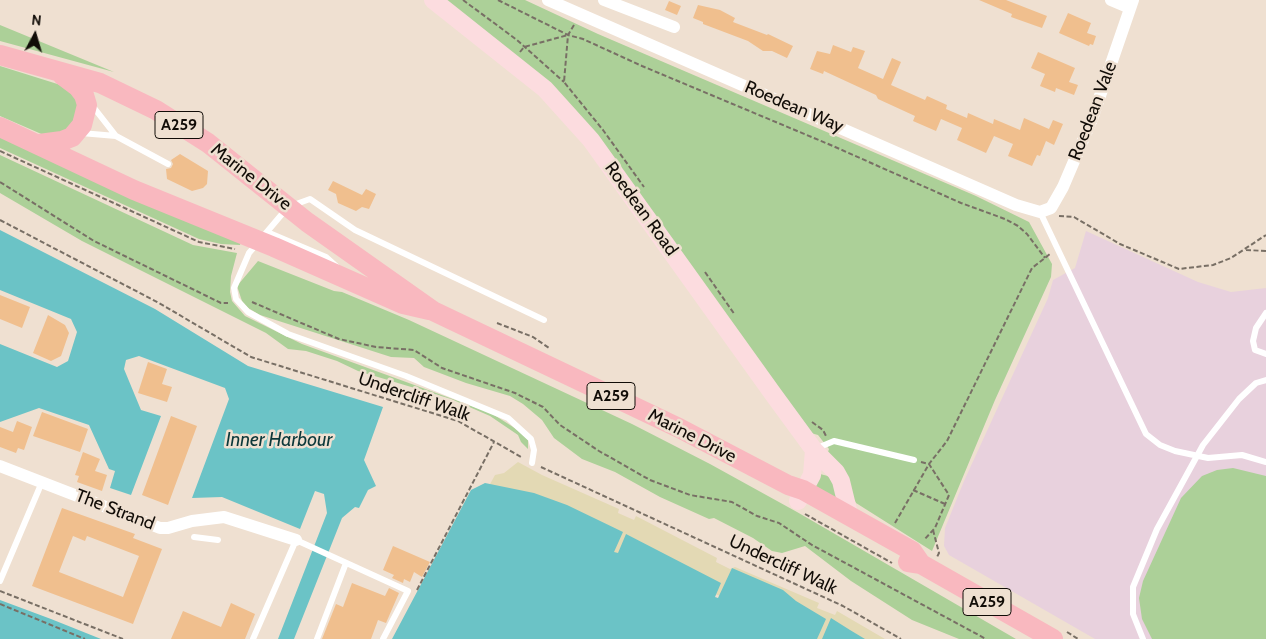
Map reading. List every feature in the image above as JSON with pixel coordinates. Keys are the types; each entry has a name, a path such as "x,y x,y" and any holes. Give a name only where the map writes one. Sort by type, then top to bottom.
{"main road":[{"name":"Roedean Road","path":"433,0 513,62 557,101 591,140 821,446 842,481 849,514"},
{"name":"Marine Drive","path":"0,55 100,83 156,110 208,143 288,207 368,266 410,292 433,310 679,428 908,563 926,559"},
{"name":"Marine Drive","path":"54,69 78,87 84,95"},
{"path":"39,144 62,141 77,133 86,115 87,105 84,95"},
{"name":"Marine Drive","path":"0,127 134,190 352,280 403,304 433,310"},
{"path":"797,496 814,467 821,446"},
{"name":"Marine Drive","path":"797,496 849,514 1058,635"}],"street":[{"name":"Roedean Way","path":"548,0 562,3 580,15 1016,205 1040,212"},
{"path":"604,0 674,27"},
{"path":"1112,0 1132,4"},
{"name":"Roedean Vale","path":"1040,212 1051,208 1063,187 1092,119 1132,4"},
{"name":"The Strand","path":"0,466 160,528 168,528 192,521 224,518 300,542"}],"lane":[{"path":"84,95 116,136 168,164"},
{"path":"77,133 116,136"},
{"path":"532,463 534,450 530,439 514,422 501,414 406,376 304,341 272,327 248,312 236,299 234,288 259,242 288,207 306,199 314,200 354,230 544,320"},
{"path":"1040,212 1143,429 1160,445 1196,455 1208,458 1242,455 1266,462"},
{"path":"1266,313 1256,328 1253,341 1255,350 1266,354"},
{"path":"1143,639 1132,614 1131,598 1136,575 1157,529 1183,480 1191,471 1196,455 1239,398 1256,383 1265,378"},
{"path":"821,446 843,442 914,460"},
{"path":"0,580 42,482"},
{"path":"194,537 218,540"},
{"path":"253,639 300,542"},
{"name":"The Strand","path":"300,542 408,591 383,639"},
{"path":"317,639 346,563"}],"path":[{"path":"463,0 524,47 564,82 603,130 644,188"},
{"path":"498,0 568,34 642,66 833,146 961,203 1005,219 1018,226 1027,234 1045,258"},
{"path":"564,82 568,34 580,15"},
{"path":"513,62 524,47 568,34"},
{"path":"0,151 199,242 259,242"},
{"path":"1040,212 1052,216 1074,217 1120,244 1179,269 1213,265 1246,250 1266,235"},
{"name":"Undercliff Walk","path":"0,220 159,303 251,356 458,421 532,463 834,602 902,639"},
{"path":"889,528 894,523 929,464 947,441 1032,268 1058,249"},
{"path":"1246,250 1266,251"},
{"path":"700,265 738,318"},
{"path":"492,322 510,326 533,337 554,351"},
{"path":"809,420 823,430 821,446"},
{"path":"414,594 494,442"},
{"path":"914,460 929,464 949,495 933,530 922,543"},
{"path":"913,490 946,505"},
{"path":"797,496 899,567"},
{"path":"926,559 937,557 939,553 933,530"},
{"path":"0,591 123,639"},
{"path":"0,604 85,639"},
{"path":"1058,635 1078,639"}],"shaded area":[{"path":"1086,231 1198,282 1231,292 1266,288 1266,639 1095,639 949,555 944,546 945,528 964,481 1048,298 1053,280 1075,268"}],"green space":[{"path":"443,0 525,0 598,34 976,196 1029,222 1052,264 1051,277 995,400 932,551 856,503 828,452 829,449 818,435 811,433 627,179"},
{"path":"0,25 114,72 0,41"},
{"path":"0,66 67,87 79,103 69,133 46,136 0,116"},
{"path":"0,134 241,241 240,245 221,244 199,239 0,148"},
{"path":"0,155 193,245 237,253 231,276 230,292 232,301 245,316 302,344 491,413 521,432 528,440 528,449 521,442 518,435 490,416 451,399 358,371 337,361 306,351 288,349 266,333 82,241 0,193"},
{"path":"258,261 334,291 342,292 409,320 632,424 797,512 1016,639 959,639 912,620 851,581 805,546 782,553 772,551 753,538 714,518 709,519 660,497 615,472 582,459 554,438 542,420 510,396 466,383 424,367 414,358 391,357 260,315 248,308 242,301 237,286"},
{"path":"1233,468 1266,476 1266,639 1152,639 1142,619 1139,598 1143,581 1181,498 1202,476 1217,470"},
{"path":"820,474 832,477 838,499 816,491 814,480"}],"sand":[{"path":"518,462 542,475 619,509 618,513 634,520 636,516 717,558 716,562 730,569 735,567 819,603 817,608 835,615 837,611 885,639 801,639 730,600 601,549 489,486 495,475 504,473"}],"water":[{"name":"Inner Harbour","path":"0,230 155,309 248,366 383,407 364,460 376,486 368,490 359,508 355,507 342,518 294,639 278,639 327,513 324,494 315,491 300,529 222,497 192,498 229,399 225,388 139,356 126,360 124,369 141,410 161,416 131,495 110,488 115,471 109,469 89,425 39,408 0,422 0,344 57,367 68,361 77,332 71,319 0,290"},
{"path":"485,483 534,493 567,505 623,532 614,552 618,553 626,534 721,583 715,597 718,598 732,568 783,590 796,601 826,619 817,639 392,639 471,490"},
{"path":"0,600 51,619 101,639 0,639"},
{"path":"831,618 850,630 865,639 822,639"}],"building":[{"path":"979,0 1006,0 1047,16 1042,28 1011,17 1012,14"},
{"path":"669,1 681,6 677,15 665,10"},
{"path":"698,5 720,10 735,18 733,22 768,34 793,46 787,58 772,51 763,51 748,41 703,24 703,22 693,18"},
{"path":"1068,13 1091,23 1087,33 1096,36 1093,45 1090,44 1089,46 1059,33"},
{"path":"833,45 851,52 853,47 865,51 858,68 883,79 892,58 901,62 891,85 925,100 927,96 947,105 946,109 967,118 968,113 993,124 994,119 1020,130 1024,118 1049,129 1053,120 1063,124 1054,145 1046,141 1040,156 1037,155 1032,166 1008,156 1013,144 994,136 986,153 957,140 962,128 941,119 936,131 913,121 915,116 878,99 876,95 824,71 823,74 810,69 817,51 830,54"},
{"path":"1038,52 1075,68 1069,82 1078,85 1074,95 1056,88 1055,92 1040,86 1045,74 1031,68"},
{"path":"180,154 208,171 207,184 203,188 192,191 167,179 166,169 171,168 173,164 171,160"},
{"path":"333,181 362,195 366,189 376,194 369,209 362,207 356,211 338,203 336,194 328,190"},
{"path":"0,295 30,307 22,328 0,319"},
{"path":"48,315 65,325 69,333 61,356 51,361 33,353"},
{"path":"148,362 167,369 162,384 172,387 167,402 138,393"},
{"path":"42,412 88,429 80,452 33,436"},
{"path":"171,416 197,426 168,505 142,495"},
{"path":"17,421 32,427 24,450 18,448 16,453 0,447 0,427 13,432"},
{"path":"83,452 100,459 95,471 107,475 102,491 77,482 79,476 75,475"},
{"path":"62,508 135,534 133,538 162,549 133,624 32,586","holes":["73,536 85,541 87,536 139,556 123,597 59,572"]},
{"path":"393,546 430,562 422,577 414,572 410,582 404,579 403,583 392,578 394,575 383,570"},
{"path":"352,583 385,596 389,588 399,593 386,623 378,620 371,639 322,639 336,604 343,607"},
{"path":"231,603 255,614 245,639 171,639 183,611 221,627"}]}
